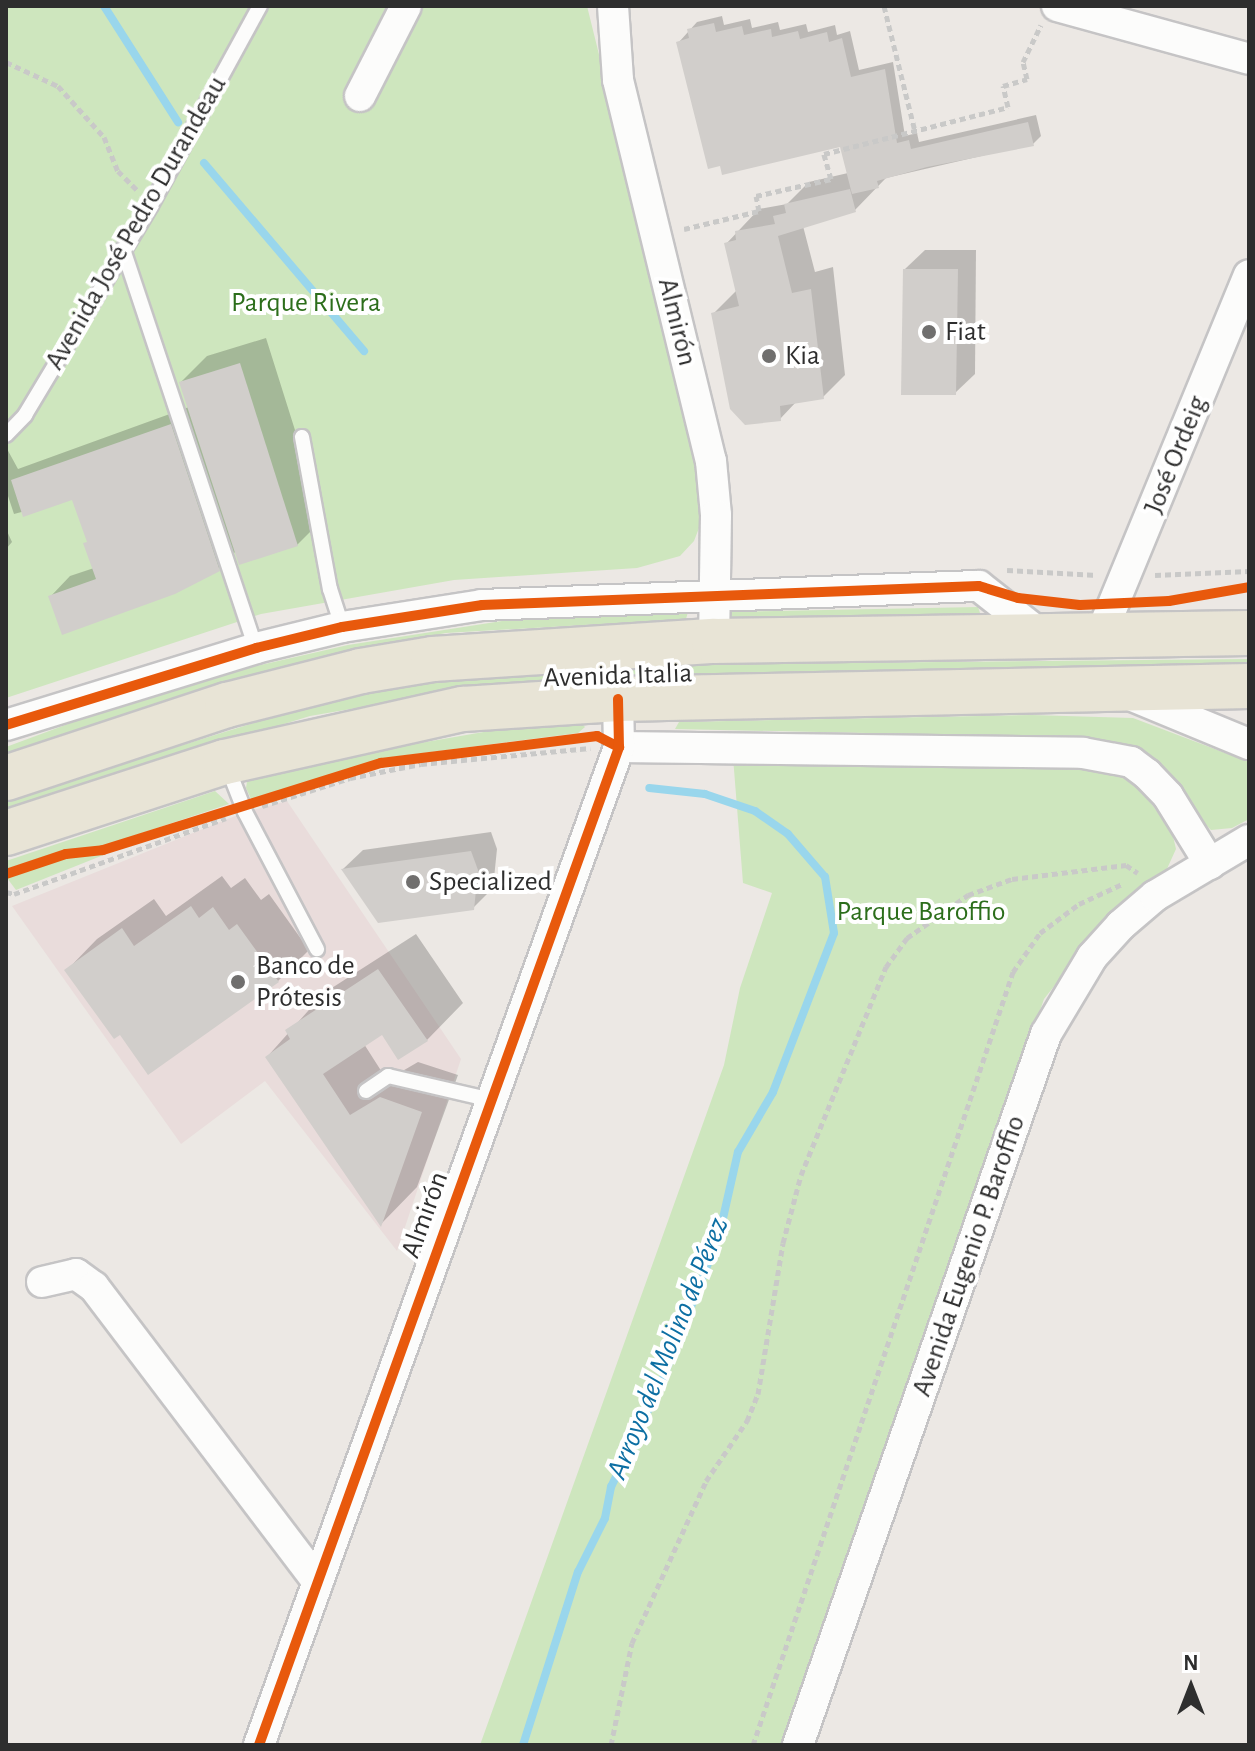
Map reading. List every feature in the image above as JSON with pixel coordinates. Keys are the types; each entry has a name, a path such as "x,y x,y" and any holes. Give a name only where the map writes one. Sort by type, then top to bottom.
{"main road":[{"name":"Avenida Italia","path":"6,778 227,705 361,671 498,652 714,641 1249,633"},
{"name":"Avenida Italia","path":"6,833 225,762 463,709 618,699 1249,686"}],"street":[{"path":"360,96 406,6"},
{"name":"Almirón","path":"613,6 618,80 711,461 714,641"},
{"path":"1064,11 1249,59"},
{"name":"José Ordeig","path":"1101,634 1249,275"},
{"path":"6,725 256,648 342,627 482,605 979,586 1040,634"},
{"name":"Avenida Italia","path":"1112,688 1249,744"},
{"name":"Almirón","path":"259,1745 619,747 618,699"},
{"path":"619,747 1083,753 1131,762 1168,796 1210,864"},
{"name":"Avenida Eugenio P. Baroffio","path":"798,1745 1046,1034 1092,957 1148,886 1210,864 1248,840"},
{"path":"42,1282 76,1274 94,1287 318,1582"}],"lane":[{"name":"Avenida José Pedro Durandeau","path":"6,435 25,415 151,205 260,6"},
{"path":"123,249 256,648"},
{"path":"302,437 330,589 342,627"},
{"path":"225,762 244,809 317,949"},
{"path":"366,1091 388,1076 492,1100"}],"path":[{"path":"884,6 915,131"},
{"path":"656,236 759,211 756,196 831,179 824,154 1008,107 1003,86 1027,79 1023,62 1064,11"},
{"path":"6,62 58,86 104,137 118,171 151,205"},
{"path":"6,892 14,894 244,809 381,763 597,736 619,747"},
{"path":"91,851 244,809"},
{"path":"611,1745 638,1630 706,1481 747,1421 758,1394 783,1243 801,1175 886,967 907,938 937,913 1012,879 1126,865 1148,886"},
{"path":"753,1745 1013,972 1040,933 1079,904 1148,886"}],"shaded area":[{"name":"Banco de Prótesis","path":"287,801 461,1059 397,1251 265,1081 181,1144 12,906 245,812"}],"green space":[{"name":"Parque Rivera","path":"6,6 587,6 705,483 704,515 694,541 680,556 637,568 454,580 261,614 6,698"},
{"path":"978,607 981,616 725,618 728,612"},
{"path":"688,612 686,619 446,633 348,651 196,690 6,753 6,747 68,724 99,702 348,645 522,618"},
{"path":"1249,659 1249,669 644,677 637,665"},
{"path":"631,665 640,677 490,685 310,716 6,810 6,800 305,707 427,682"},
{"path":"1032,715 1133,718 1249,762 1249,819 1232,828 1211,830 1127,746 1094,738 675,729 679,722"},
{"path":"581,723 585,727 578,733 385,758 251,799 246,788 247,782 305,765 368,752 501,729"},
{"name":"Parque Baroffio","path":"733,757 1097,767 1116,771 1140,788 1172,832 1176,849 1166,871 1110,915 1044,999 785,1745 480,1745 724,1065 740,988 772,893 743,883"},
{"path":"215,791 229,804 100,847 64,850 6,869 6,861"},
{"path":"106,854 16,890 7,878 67,858"}],"building":[{"path":"714,23 716,32 742,26 744,35 771,29 772,37 798,31 800,39 827,32 829,42 842,38 851,77 885,69 897,143 909,140 911,149 1028,122 1034,146 927,167 877,181 879,188 852,194 840,147 722,175 720,166 708,169 676,42 689,38 687,29"},
{"name":"Kia","path":"850,189 856,212 778,236 792,293 811,289 824,399 780,406 781,421 745,425 730,409 711,313 739,306 724,243 736,240 735,231 775,224 773,216 786,213 784,204"},
{"name":"Fiat","path":"903,269 958,269 956,395 901,395"},
{"path":"240,363 298,546 239,565 179,382"},
{"path":"171,424 220,571 175,594 62,635 48,596 96,579 83,543 87,542 72,500 23,517 11,480"},
{"path":"471,851 478,870 474,910 378,923 341,869"},
{"path":"191,906 199,918 213,907 229,930 237,924 279,982 148,1075 120,1035 114,1039 64,970 122,928 134,946"},
{"path":"378,969 428,1041 398,1060 382,1035 323,1074 350,1115 380,1097 422,1112 381,1227 265,1057 290,1039 285,1030"}],"waterway":[{"name":"Arroyo del Molino de Pérez","path":"104,6 178,122"},
{"name":"Arroyo del Molino de Pérez","path":"204,163 364,351"},
{"name":"Arroyo del Molino de Pérez","path":"523,1745 578,1572 605,1518 611,1487 659,1388 719,1236 738,1152 773,1092 834,933 825,877 788,834 755,811 705,794 649,788"}],"cycle path":[{"path":"6,725 256,648 342,627 482,605 979,586 1018,598 1080,605 1169,601 1249,587"},
{"path":"259,1745 619,747 618,699"},
{"path":"6,874 66,854 103,850 381,763 597,736 619,747"}],"place":[{"name":"Fiat","path":"929,332"},
{"name":"Kia","path":"769,356"},
{"name":"Specialized","path":"413,882"},
{"name":"Banco de Prótesis","path":"238,982"}]}
